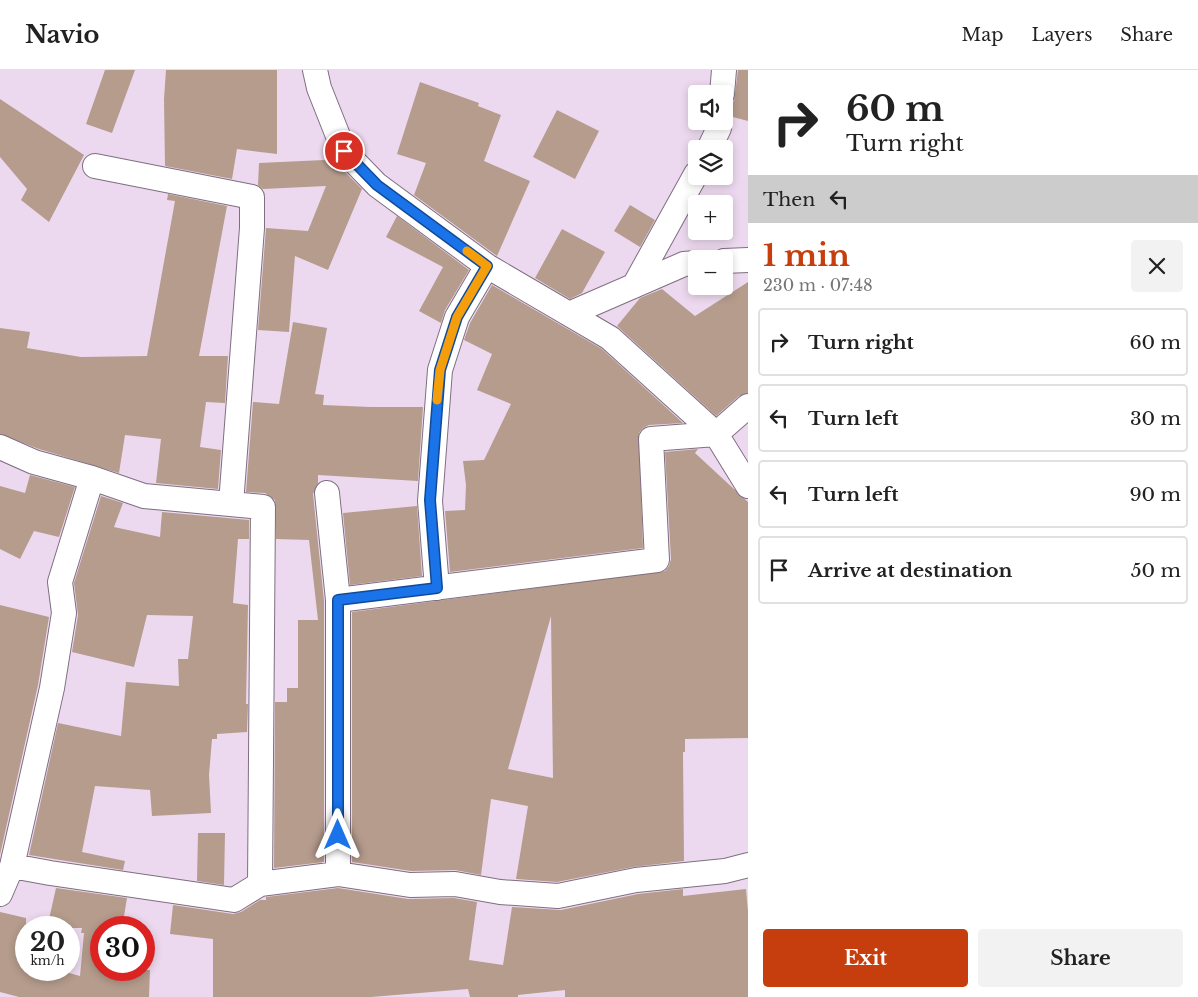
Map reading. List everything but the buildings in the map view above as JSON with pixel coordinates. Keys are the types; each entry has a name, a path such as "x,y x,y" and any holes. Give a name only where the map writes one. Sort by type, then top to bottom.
{"street":[{"path":"315,70 319,88 344,151 377,185 487,266 610,338 716,434 748,486"},
{"path":"723,85 724,70"},
{"path":"95,166 252,197 252,228 231,504"},
{"path":"634,286 690,185"},
{"path":"733,261 748,260"},
{"path":"569,314 688,264"},
{"path":"437,588 430,500 440,370 457,317 487,266"},
{"path":"338,600 657,560 651,439 716,434 748,406"},
{"path":"0,447 34,462 92,478 144,496 263,507 260,884"},
{"path":"0,894 12,866 52,688 64,613 60,582 92,478"},
{"path":"327,493 338,600 338,874"},
{"path":"12,866 50,874 234,900 260,884 338,874 410,886 455,884 500,892 558,896 636,880 725,871 748,866"}],"slow traffic":[{"path":"437,400 440,370 457,317 487,266 467,251"}],"route":[{"path":"338,835 338,600 437,588 430,500 440,370 457,317 487,266 377,185 344,151"}]}
